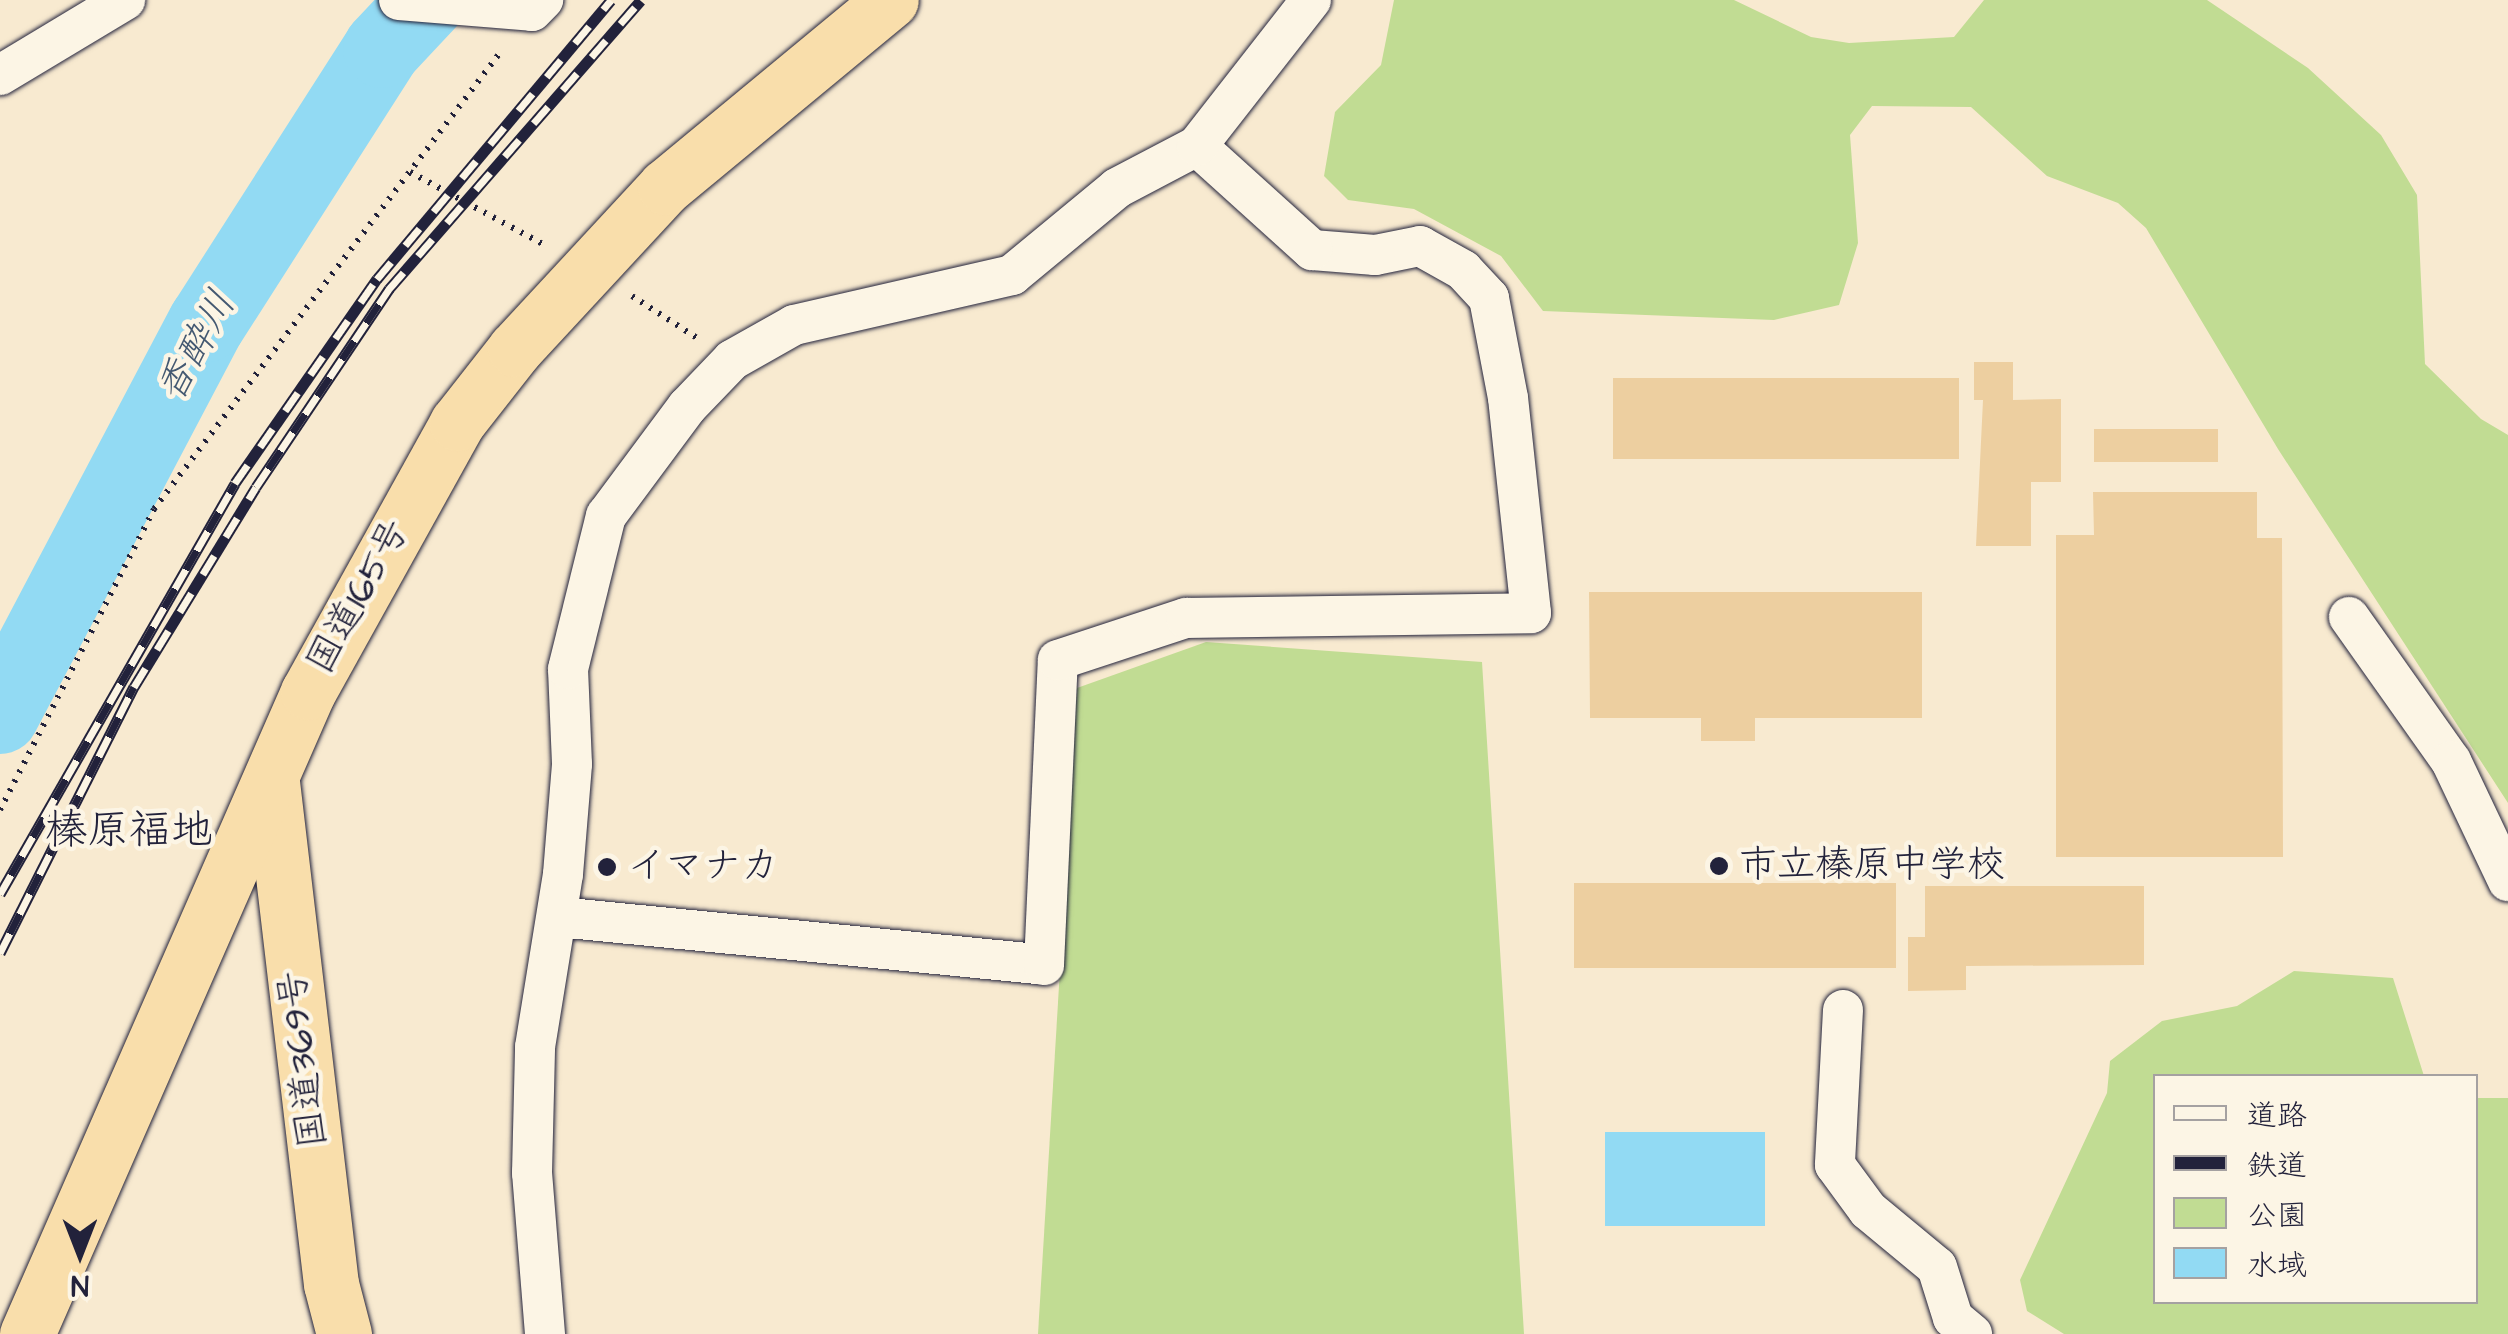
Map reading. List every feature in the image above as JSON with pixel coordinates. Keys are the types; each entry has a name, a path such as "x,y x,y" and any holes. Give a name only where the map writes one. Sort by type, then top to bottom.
{"highway":[{"name":"国道165号","path":"27,1334 272,782 308,692 457,423 588,268 665,187 891,0"},
{"name":"国道369号","path":"272,782 331,1284 344,1334"}],"street":[{"path":"0,75 125,0"},
{"path":"399,0 490,8 537,6"},
{"path":"545,1334 532,1172 535,1047 558,917 572,764 568,669 588,569 606,516 635,472 732,360 794,325 1012,275 1117,188 1197,146 1310,0"},
{"path":"558,917 1044,965 1058,660 1186,618 1530,612 1508,398 1489,298 1463,270 1420,246 1375,256 1312,250 1197,146"},
{"path":"2349,617 2451,761 2508,881"},
{"path":"1844,1010 1835,1165 1868,1210 1938,1267 1951,1329"}],"path":[{"path":"0,810 154,509 537,6"},
{"path":"410,172 515,230"},
{"path":"588,268 732,360"}],"green space":[{"path":"1394,0 1734,0 1811,37 1849,43 1954,37 1984,0 2207,0 2308,68 2381,135 2417,195 2425,364 2481,419 2508,435 2508,803 2278,449 2146,228 2118,203 2047,176 1971,107 1872,106 1850,135 1858,243 1839,305 1774,320 1543,311 1501,256 1414,209 1348,200 1324,176 1335,112 1381,65"},
{"path":"1206,642 1482,662 1524,1334 1038,1334 1077,688"},
{"path":"2294,971 2393,978 2423,1074 2153,1074 2153,1304 2478,1304 2478,1098 2508,1098 2508,1334 2064,1334 2027,1311 2020,1280 2107,1093 2110,1061 2162,1021 2237,1006"}],"water":[{"path":"1605,1132 1765,1132 1765,1226 1605,1226"}],"building":[{"path":"1974,362 2013,362 2013,400 2061,399 2061,482 2031,482 2031,546 1976,546 1983,400 1974,400"},
{"path":"1613,378 1959,378 1959,459 1613,459"},
{"path":"2094,429 2218,429 2218,462 2094,462"},
{"path":"2093,492 2257,492 2257,538 2282,538 2283,857 2056,857 2056,535 2094,535"},
{"path":"1589,592 1922,592 1922,718 1755,718 1755,741 1701,741 1701,718 1590,718"},
{"path":"1574,883 1896,883 1896,968 1574,968"},
{"path":"1925,886 2144,886 2144,965 1966,966 1966,990 1908,991 1908,937 1925,937"}],"waterway":[{"name":"香酔川","path":"0,715 207,323 382,49 428,0"}],"railway":[{"path":"0,894 235,483 377,279 611,0"},
{"path":"0,953 134,687 256,487 389,289 641,0"}],"place":[{"name":"市立榛原中学校","path":"1719,866"},
{"name":"イマナカ","path":"607,867"}],"district":[{"name":"榛原福地","path":"129,831"}]}
